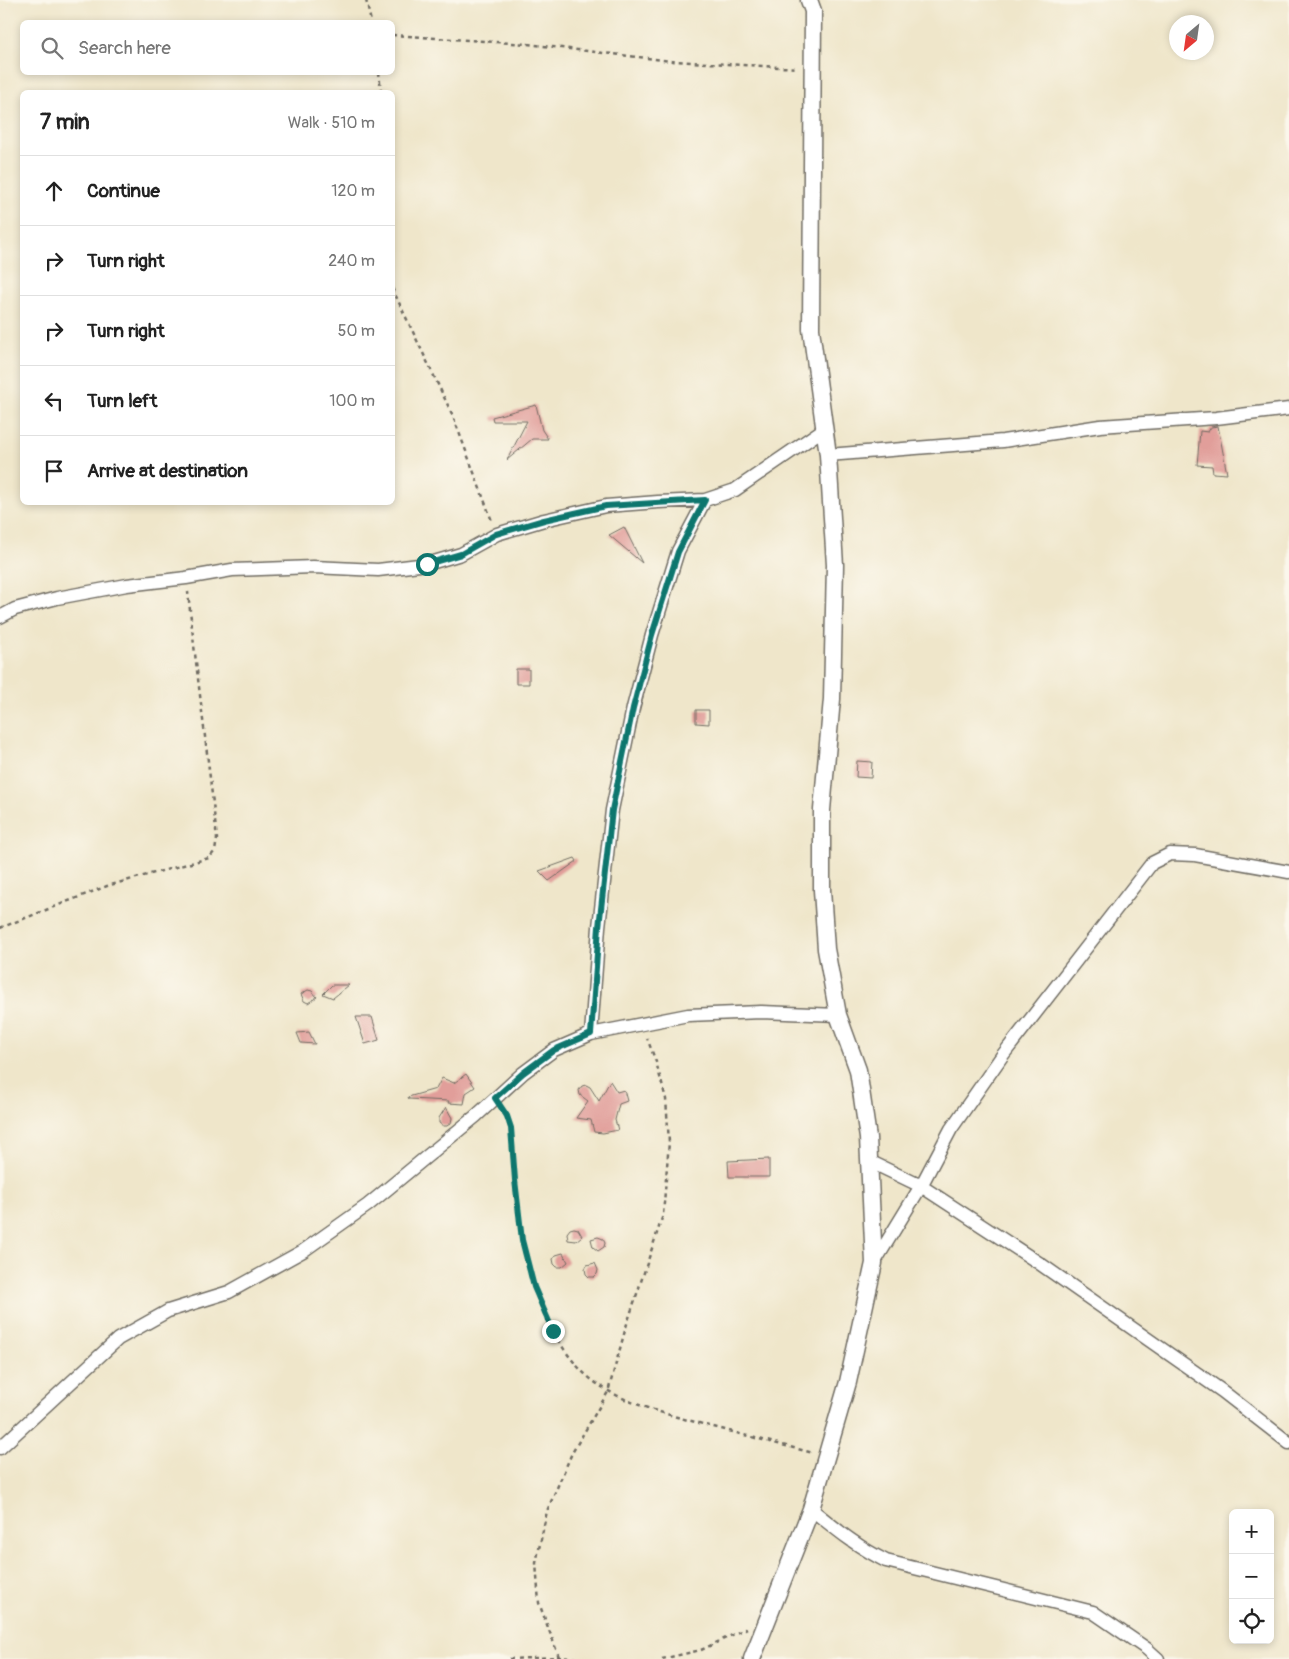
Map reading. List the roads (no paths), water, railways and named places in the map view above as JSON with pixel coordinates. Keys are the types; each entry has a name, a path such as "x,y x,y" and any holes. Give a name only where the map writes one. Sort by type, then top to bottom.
{"street":[{"path":"752,1659 811,1509 848,1382 874,1263 868,1138 858,1070 838,1015 826,949 822,890 822,810 832,699 835,565 828,455 811,329 813,11 809,0"},
{"path":"828,455 1003,441 1100,426 1216,418 1289,410"},
{"path":"0,617 15,608 57,598 127,585 232,570 313,566 378,570 418,565 461,554 496,534 544,520 606,506 705,500 735,490 824,429"},
{"path":"591,1034 599,927 612,810 631,717 652,635 678,552 705,500"},
{"path":"874,1263 920,1186 951,1129 1002,1056 1152,863 1170,854 1195,855 1289,872"},
{"path":"0,1448 118,1339 168,1311 229,1292 303,1251 368,1205 523,1073 554,1050 591,1034 688,1016 761,1012 838,1015"},
{"path":"869,1162 920,1186 1039,1263 1222,1391 1289,1443"},
{"path":"811,1509 864,1550 886,1561 1093,1612 1147,1649 1158,1659"}]}
